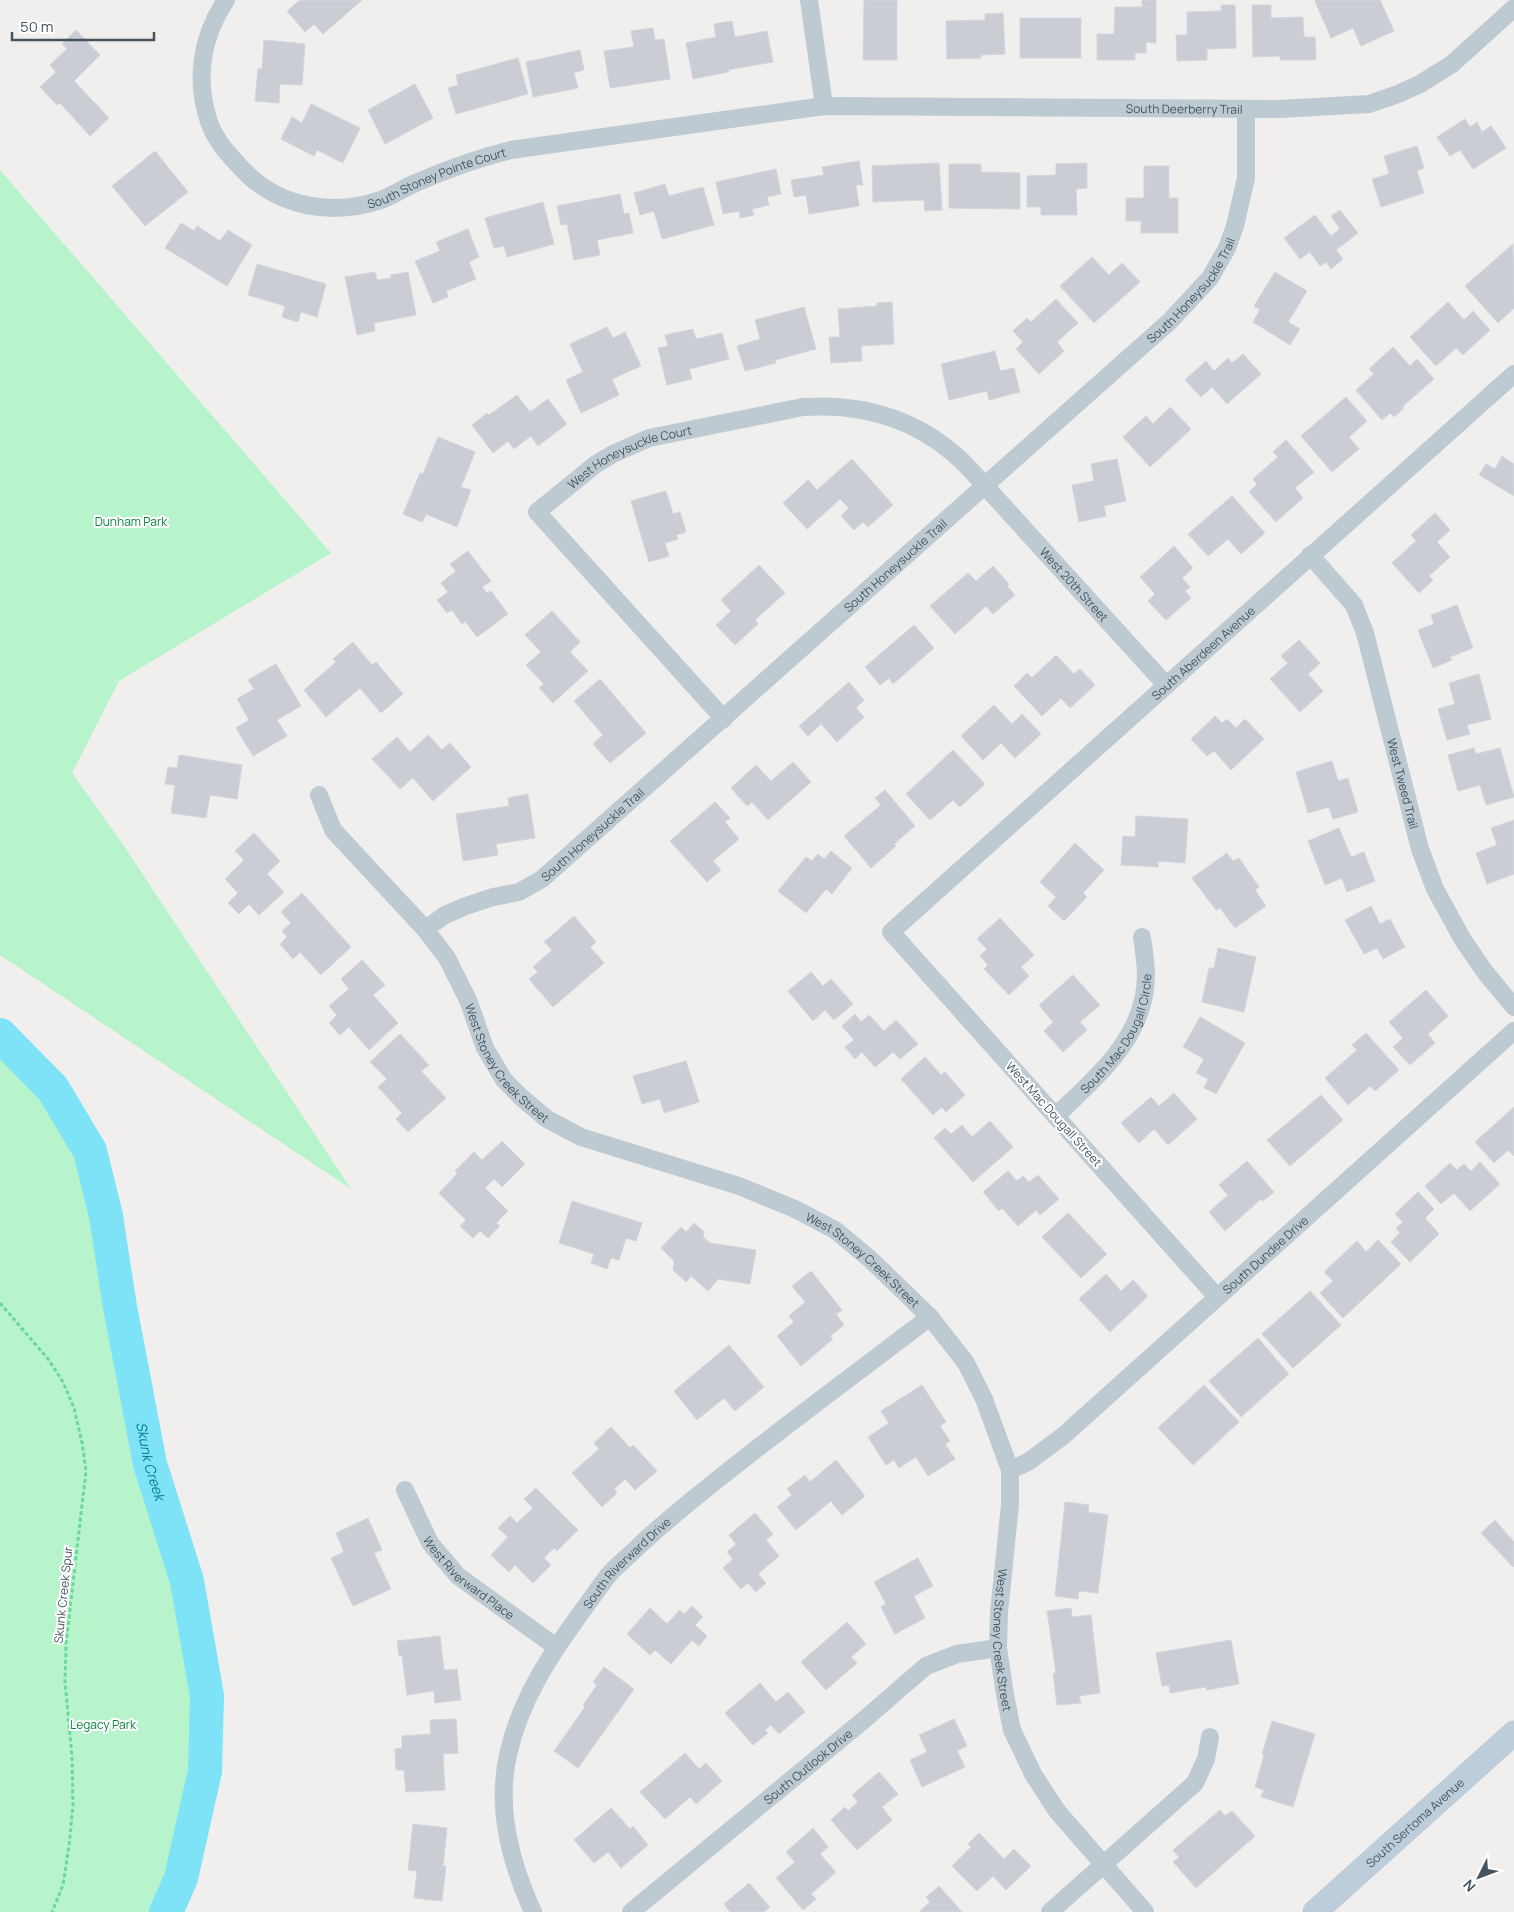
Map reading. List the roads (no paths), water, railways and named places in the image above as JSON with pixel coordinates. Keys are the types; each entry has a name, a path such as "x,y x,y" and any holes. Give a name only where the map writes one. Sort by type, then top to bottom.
{"main road":[{"name":"South Sertoma Avenue","path":"1316,1912 1514,1733"}],"street":[{"name":"South Stoney Pointe Court","path":"226,0 216,14 203,54 201,78 203,104 212,130 226,152 256,183 279,196 311,207 334,208 381,200 416,183 478,158 511,150 824,106"},
{"path":"809,0 824,106"},
{"name":"South Deerberry Trail","path":"824,106 1279,109 1369,104 1420,84 1452,64 1514,8"},
{"name":"South Honeysuckle Trail","path":"425,929 445,915 466,906 493,897 519,892 542,879 1170,321 1210,278 1227,248 1235,226 1246,178 1246,108"},
{"name":"South Aberdeen Avenue","path":"890,932 1514,374"},
{"name":"West Honeysuckle Court","path":"724,719 537,512 596,464 649,438 803,407 849,408 896,418 938,440 949,448 984,485"},
{"name":"West 20th Street","path":"984,485 1166,685"},
{"name":"West Tweed Trail","path":"1310,555 1354,605 1358,614 1375,667 1420,849 1435,889 1462,940 1514,1007"},
{"name":"West Stoney Creek Street","path":"318,795 333,830 425,929 447,958 468,1000 485,1048 504,1080 547,1120 581,1137 739,1186 795,1209 835,1230 870,1259 930,1317 966,1362 984,1399 1010,1470 1009,1523 999,1612 998,1648 1012,1730 1033,1774 1057,1811 1145,1912"},
{"name":"West Mac Dougall Street","path":"890,932 1217,1297"},
{"name":"South Mac Dougall Circle","path":"1056,1116 1110,1063 1134,1027 1145,993 1146,974 1142,937"},
{"name":"South Dundee Drive","path":"1010,1470 1028,1462 1063,1436 1514,1031"},
{"name":"South Riverward Drive","path":"533,1912 523,1890 511,1853 506,1825 504,1789 507,1757 517,1721 529,1693 556,1647 611,1572 671,1516 815,1403 930,1317"},
{"name":"West Riverward Place","path":"404,1490 430,1543 458,1576 556,1647"},
{"name":"South Outlook Drive","path":"631,1912 865,1719 926,1666 957,1654 998,1648"},
{"path":"1050,1912 1195,1783 1206,1759 1210,1737"}],"waterway":[{"name":"Skunk Creek","path":"0,1035 53,1089 90,1151 106,1216 120,1307 150,1464 187,1581 207,1696 205,1771 181,1878 166,1912"}],"park label":[{"name":"Dunham Park","path":"131,521"},
{"name":"Legacy Park","path":"103,1724"}]}
